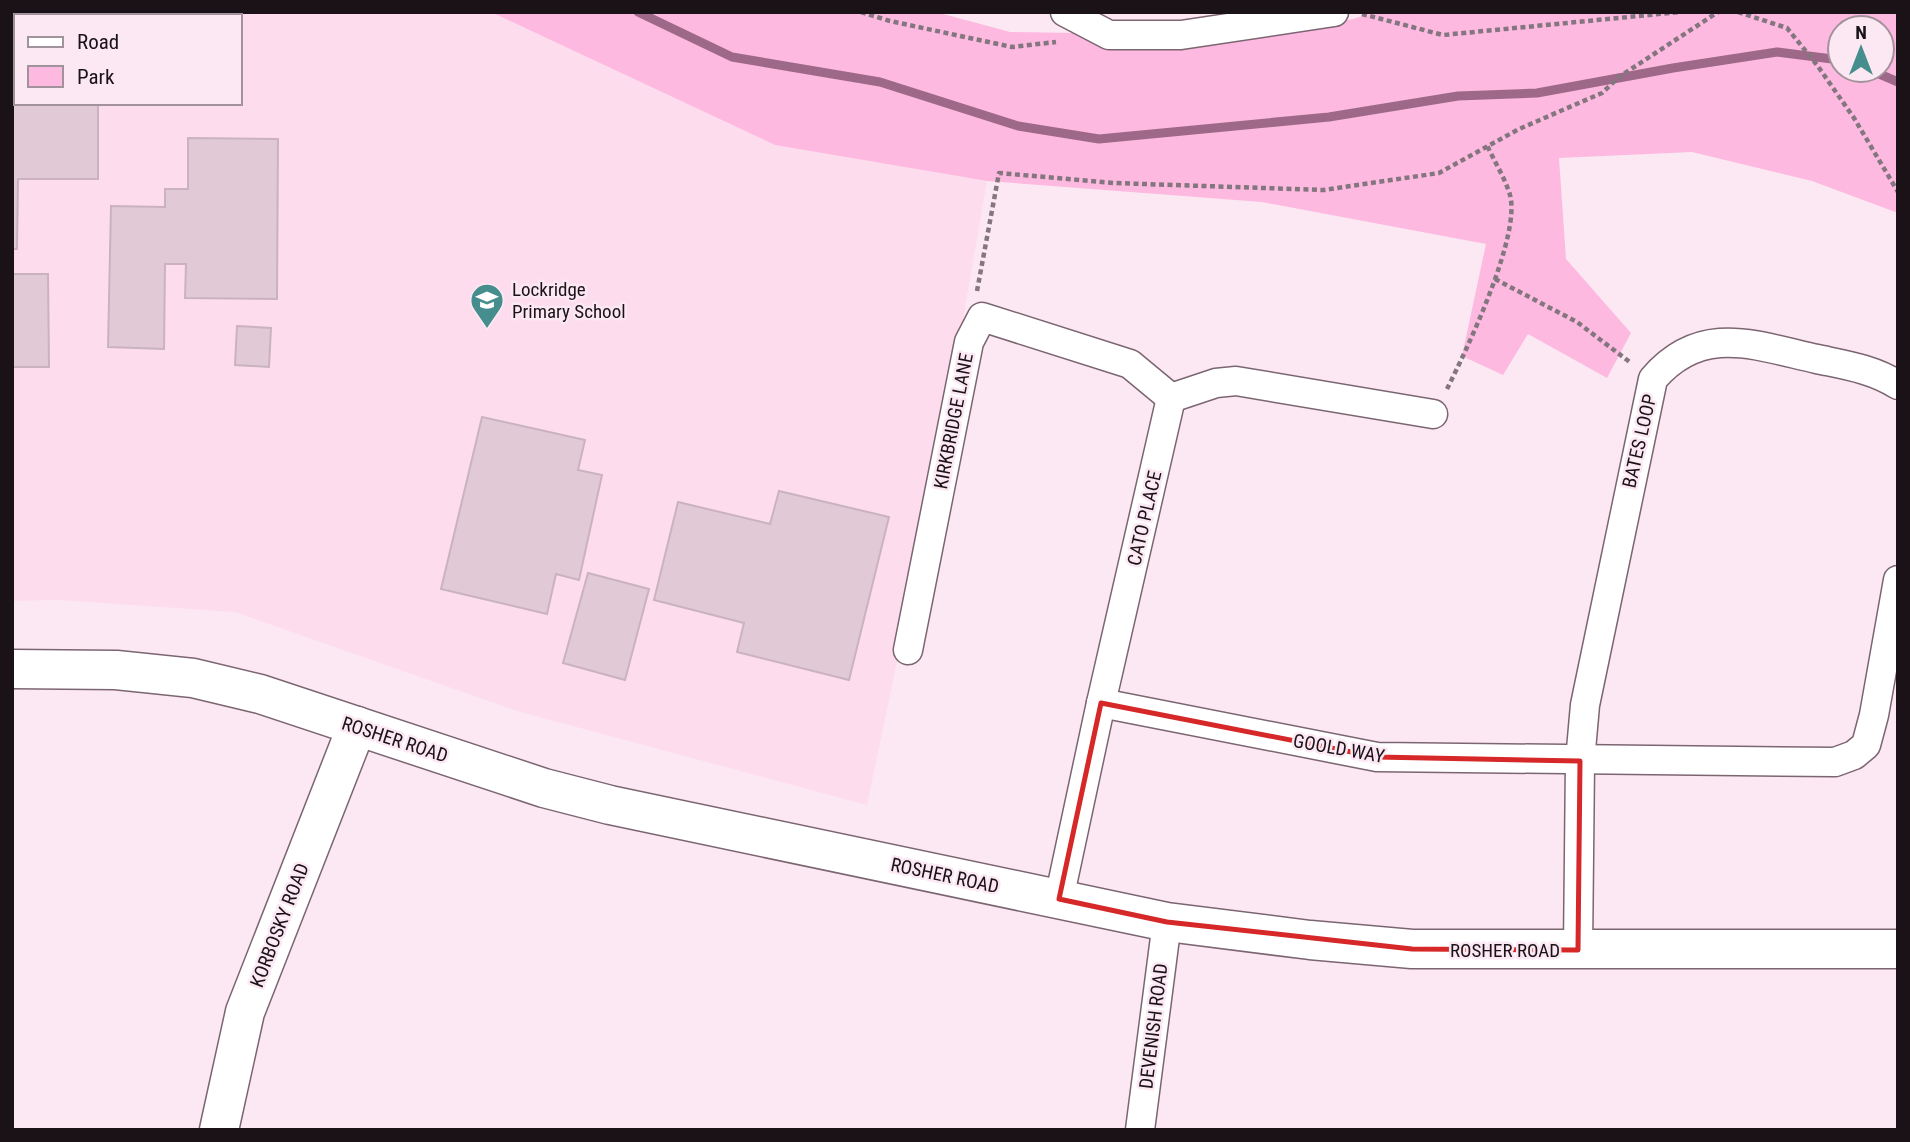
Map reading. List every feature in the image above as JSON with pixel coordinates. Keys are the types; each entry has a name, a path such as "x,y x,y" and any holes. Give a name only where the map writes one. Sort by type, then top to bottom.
{"street":[{"path":"1065,12 1110,36 1181,36 1334,12"},
{"path":"982,317 1130,364 1171,398 1216,383 1236,381 1433,414"},
{"name":"KIRKBRIDGE LANE","path":"908,650 968,342 982,317"},
{"name":"BATES LOOP","path":"1578,950 1580,761 1585,705 1653,379 1667,363 1686,351 1728,342 1752,344 1877,372 1898,384"},
{"name":"CATO PLACE","path":"1059,899 1171,398"},
{"path":"1580,761 1835,762 1854,755 1866,745 1872,724 1898,580"},
{"name":"ROSHER ROAD","path":"12,669 116,670 192,678 260,694 544,788 610,805 1167,922 1310,940 1412,949 1898,949"},
{"name":"GOOLD WAY","path":"1101,703 1377,757 1580,761"},
{"name":"KORBOSKY ROAD","path":"219,1130 245,1012 357,726"},
{"name":"DEVENISH ROAD","path":"1140,1130 1167,922"}],"path":[{"path":"861,12 890,21 1012,47 1110,36"},
{"path":"1354,12 1443,36 1679,12"},
{"path":"982,317 976,298 999,173 1114,183 1324,190 1439,173 1487,145 1602,93 1619,77 1718,12"},
{"path":"1738,12 1787,29 1817,65 1854,118 1898,192"},
{"path":"1433,414 1461,360 1495,279 1510,223 1510,196 1487,145"},
{"path":"1495,279 1577,321 1653,379"}],"highlighted area":[{"path":"1101,703 1377,757 1580,761 1578,950 1412,949 1167,922 1059,899"}],"shaded area":[{"name":"Lockridge Primary School","path":"12,12 491,12 775,145 987,181 935,480 867,805 517,711 235,612 58,600 12,601"}],"green space":[{"path":"491,12 936,12 1010,32 1243,36 1353,19 1376,12 1898,12 1898,213 1812,181 1692,152 1559,158 1566,259 1631,333 1607,378 1528,334 1503,375 1462,356 1486,244 1262,202 987,181 775,145"}],"building":[{"path":"14,17 14,105 98,105 98,179 18,179 17,249 12,249"},
{"path":"188,138 278,139 277,299 185,298 186,264 165,264 164,349 108,347 111,206 165,207 165,189 188,189"},
{"path":"12,274 48,274 49,367 12,367"},
{"path":"237,326 271,328 269,367 235,365"},
{"path":"482,417 585,440 578,470 602,475 579,580 556,574 547,614 441,589"},
{"path":"779,491 889,517 849,680 737,652 744,623 654,600 678,502 770,524"},
{"path":"588,573 649,589 625,680 563,663"}],"waterway":[{"path":"638,12 732,57 880,82 1018,126 1099,139 1329,117 1458,96 1537,93 1777,52 1826,58"}],"place":[{"name":"Lockridge Primary School","path":"487,330"}]}
